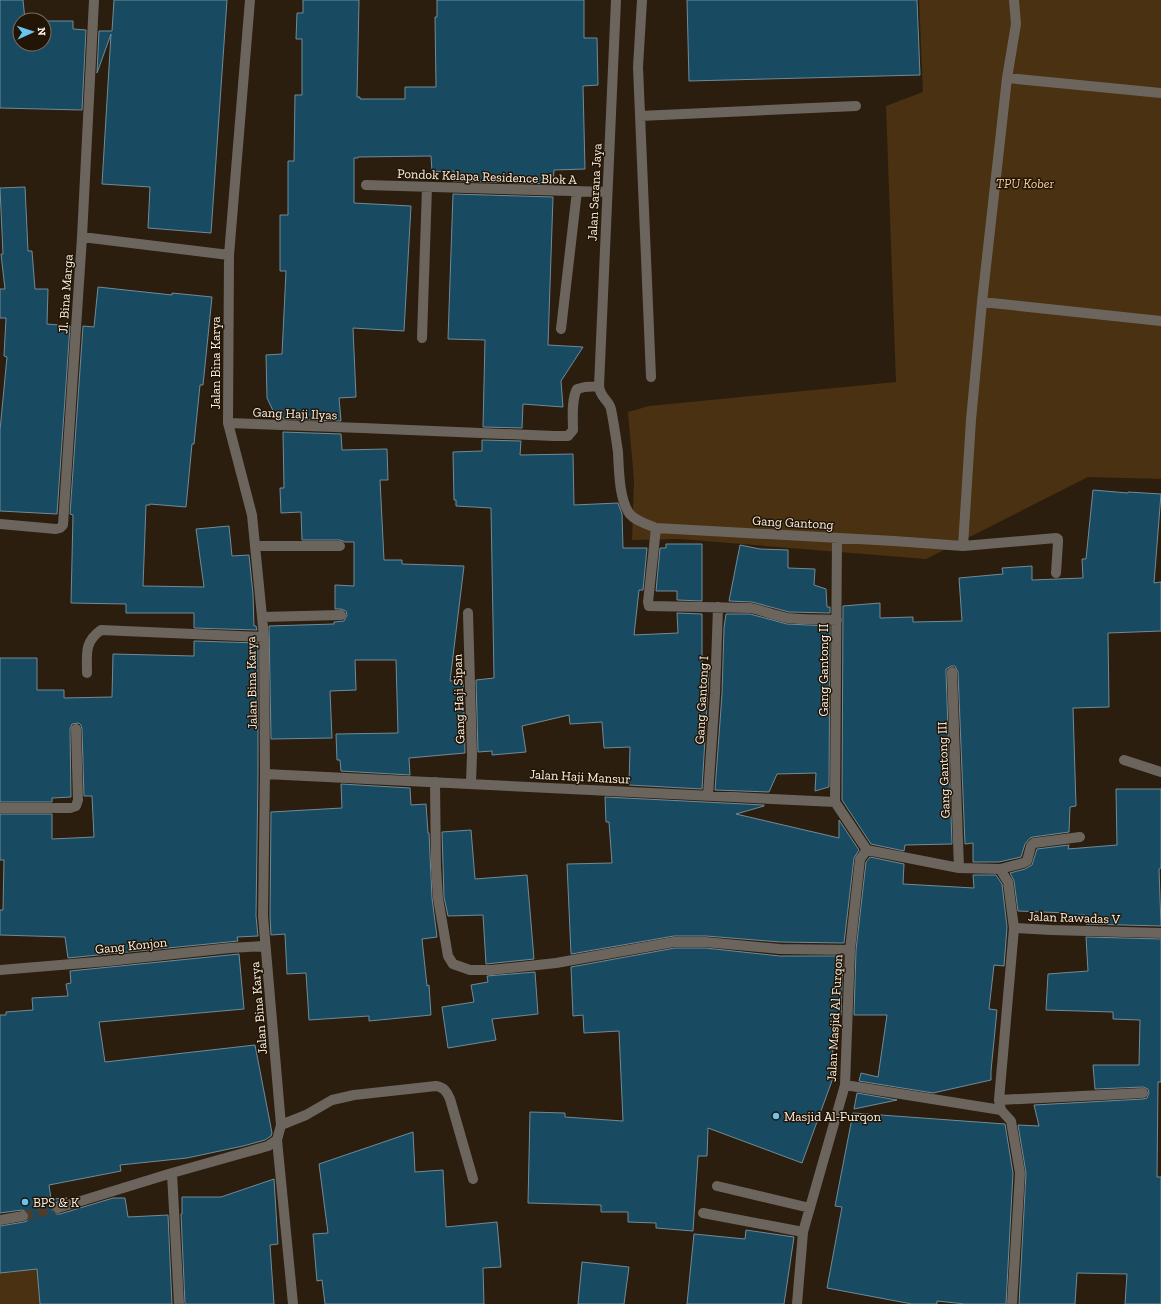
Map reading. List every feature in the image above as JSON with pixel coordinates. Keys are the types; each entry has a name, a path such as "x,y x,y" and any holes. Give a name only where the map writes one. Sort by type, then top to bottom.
{"street":[{"name":"Jl. Bina Marga","path":"0,524 56,529 60,528 63,524 82,237 94,0"},
{"name":"Jalan Bina Karya","path":"250,0 229,255 228,423 252,515 264,637 265,774 263,916 281,1125 277,1140"},
{"name":"Jalan Sarana Jaya","path":"599,386 616,0"},
{"path":"642,0 638,67 651,377"},
{"path":"963,546 971,420 982,302 1007,78 1016,24 1014,0"},
{"path":"1007,78 1161,93"},
{"path":"640,116 856,106"},
{"name":"Pondok Kelapa Residence Blok A","path":"366,185 607,192"},
{"path":"422,338 427,187"},
{"path":"561,329 577,191"},
{"path":"82,237 229,255"},
{"path":"982,302 1161,322"},
{"name":"Gang Haji Ilyas","path":"228,423 534,436 568,436 573,430 574,394 577,389 599,386"},
{"name":"Gang Gantong","path":"599,386 599,391 602,397 611,408 622,497 628,511 633,517 656,528 963,546 1056,538 1058,539 1056,573"},
{"path":"656,528 648,602 649,606 751,608 789,618 836,620"},
{"name":"Gang Gantong II","path":"836,802 837,538"},
{"path":"256,546 340,546"},
{"name":"Gang Gantong I","path":"708,795 715,694 718,607"},
{"name":"Gang Haji Sipan","path":"468,613 472,755 471,783"},
{"path":"262,617 341,615"},
{"path":"87,673 87,647 93,635 100,630 264,637"},
{"name":"Gang Gantong III","path":"952,672 959,868"},
{"path":"0,808 70,808 76,806 78,800 76,729"},
{"path":"1124,760 1161,772"},
{"name":"Jalan Haji Mansur","path":"265,774 836,802"},
{"path":"436,782 436,867 438,898 448,956 453,964 470,970 490,970 556,962 674,942 706,942 780,949 850,950"},
{"path":"836,802 867,850 959,868 1000,869 1024,863 1027,860 1030,846 1034,844 1080,837"},
{"name":"Jalan Masjid Al Furqon","path":"798,1304 803,1232 845,1085 850,950 860,859 867,850"},
{"name":"Jalan Rawadas V","path":"1000,869 1008,882 1014,928 1161,933"},
{"path":"1012,1304 1020,1173 1011,1120 1001,1110 999,1100 1014,928"},
{"name":"Gang Konjon","path":"0,970 265,946"},
{"path":"845,1085 1001,1110"},
{"path":"281,1125 306,1115 332,1100 367,1093 440,1087 447,1092 450,1098 472,1179"},
{"path":"999,1100 1143,1093"},
{"path":"58,1208 172,1173 268,1146 277,1140 293,1304"},
{"path":"172,1173 179,1304"},
{"path":"716,1186 810,1208"},
{"path":"702,1213 803,1232"},
{"path":"0,1220 23,1216"}],"green space":[{"name":"TPU Kober","path":"919,0 1161,0 1161,479 1088,477 926,559 680,539 632,540 634,480 628,412 649,406 896,382 886,106 923,92"},
{"path":"37,1269 40,1304 0,1304 0,1273"}],"building":[{"path":"0,0 23,0 24,12 12,12 12,52 52,52 52,21 73,21 73,29 86,30 82,110 0,108"},
{"path":"114,0 227,0 211,233 148,228 150,187 102,184 111,34 97,73 99,31 112,31"},
{"path":"303,0 359,0 357,97 360,97 360,99 405,99 405,87 436,87 435,17 437,17 437,0 584,0 584,38 597,38 598,85 583,86 585,169 554,170 553,184 453,181 454,171 432,172 431,156 354,158 354,203 411,206 404,331 353,328 356,397 339,398 341,421 283,419 283,417 276,417 267,398 266,355 282,354 286,271 280,271 280,215 288,215 288,161 294,161 295,95 302,95 302,39 296,39 297,13 303,13"},
{"path":"687,0 917,0 920,75 689,81"},
{"path":"25,187 28,251 32,251 35,289 48,289 47,324 70,326 57,514 0,511 0,430 7,357 4,356 6,318 0,318 0,289 5,289 1,254 3,254 0,188"},
{"path":"453,194 553,197 548,345 583,347 561,381 563,407 523,404 522,428 483,427 485,340 448,339"},
{"path":"98,287 172,295 172,293 212,297 203,385 200,385 194,444 192,444 186,507 146,505 143,586 204,587 196,529 229,526 232,556 249,555 253,594 254,626 256,626 257,630 194,628 194,613 126,613 126,604 71,603 73,515 70,514 83,326 94,327"},
{"path":"283,432 341,434 342,450 387,449 388,480 380,480 384,560 402,560 402,564 464,566 450,681 463,680 465,753 409,758 410,775 341,771 340,760 337,760 336,734 398,733 396,660 355,660 356,690 330,691 332,738 271,739 269,626 334,624 334,622 344,621 347,615 346,611 335,609 335,585 354,586 354,542 345,542 340,540 302,540 301,512 281,513 280,488 284,488"},
{"path":"482,440 521,441 520,455 573,454 574,505 618,503 622,514 623,548 647,548 643,590 639,590 634,635 678,633 677,613 702,614 702,671 709,672 702,789 629,785 630,747 604,748 602,722 570,724 569,715 522,726 526,752 492,755 492,751 478,752 476,680 494,678 491,508 456,506 456,500 454,500 453,452 482,451"},
{"path":"1093,490 1161,494 1154,583 1161,582 1161,631 1108,633 1109,707 1073,708 1076,806 1070,807 1069,832 1030,838 1025,844 1021,857 999,862 973,862 973,843 965,844 958,672 955,666 951,666 946,669 946,672 952,844 905,845 904,851 871,844 842,800 843,606 880,603 880,618 913,617 913,622 962,621 959,578 1003,574 1002,568 1032,566 1032,580 1083,578 1082,559 1086,559"},
{"path":"666,544 702,544 702,601 677,600 677,591 656,591 660,548 666,548"},
{"path":"740,545 760,549 788,550 788,568 815,569 814,585 826,589 827,607 830,607 830,613 789,612 752,602 729,601"},
{"path":"726,614 750,614 787,624 830,626 829,787 815,791 816,773 777,774 769,792 715,790"},
{"path":"194,641 258,643 256,916 258,936 237,937 238,941 68,958 65,937 0,935 0,910 3,910 4,860 0,860 0,814 52,814 52,839 94,837 92,796 84,796 82,729 79,723 72,724 70,729 71,797 52,798 52,802 0,802 0,658 37,658 37,690 64,690 64,698 112,697 113,654 194,656"},
{"path":"341,784 410,788 411,805 426,804 432,898 437,937 422,939 427,986 429,985 431,1015 369,1021 369,1016 309,1020 306,973 287,974 285,934 271,935 271,812 342,808"},
{"path":"1116,789 1161,789 1161,868 1159,869 1161,926 1086,924 1085,915 1068,916 1067,913 1018,911 1014,881 1010,873 1025,869 1032,865 1037,849 1069,845 1068,849 1117,845"},
{"path":"605,797 764,805 736,814 839,838 839,820 859,850 854,858 844,943 780,942 706,936 674,936 571,954 567,864 612,863 609,822 606,822"},
{"path":"471,830 475,879 527,875 534,959 486,964 483,915 448,916 444,897 442,832"},
{"path":"870,857 904,864 903,884 974,888 973,875 996,875 1002,884 1007,927 1004,966 994,965 989,1009 997,1010 991,1080 933,1093 859,1081 861,1073 878,1077 887,1015 854,1015 856,950 866,862"},
{"path":"1086,937 1161,939 1161,1082 1158,1082 1157,1177 1161,1177 1161,1304 1125,1304 1127,1274 1077,1273 1075,1304 1019,1304 1026,1173 1018,1125 1039,1126 1034,1105 1143,1099 1147,1098 1149,1093 1148,1089 1143,1087 1095,1089 1093,1065 1139,1065 1140,1020 1113,1019 1113,1012 1046,1010 1048,974 1088,971"},
{"path":"675,948 705,948 780,956 843,956 841,1015 837,1015 831,1066 837,1067 802,1163 708,1128 707,1156 698,1156 693,1231 656,1228 656,1223 628,1222 628,1212 601,1212 601,1205 528,1203 530,1112 565,1113 565,1117 623,1121 619,1031 584,1033 583,1015 573,1016 571,967"},
{"path":"239,954 244,1009 99,1022 105,1062 255,1045 272,1133 271,1136 265,1140 243,1146 187,1158 120,1165 121,1171 49,1185 51,1199 67,1198 53,1204 52,1210 56,1214 113,1198 125,1198 128,1217 168,1215 172,1304 40,1304 37,1269 0,1273 0,1226 27,1221 29,1215 28,1212 22,1210 0,1213 0,1015 6,1015 6,1012 33,1010 32,998 68,996 66,984 71,983 70,971"},
{"path":"535,972 538,1014 492,1019 496,1040 448,1048 442,1007 474,1002 471,985 488,982 487,976"},
{"path":"857,1093 897,1100 854,1109"},
{"path":"853,1113 1005,1124 1013,1173 1006,1304 965,1304 937,1301 937,1304 912,1304 827,1288 842,1207 835,1206"},
{"path":"413,1132 415,1172 443,1170 446,1227 497,1222 501,1267 483,1268 484,1304 325,1304 322,1280 317,1281 313,1234 328,1233 319,1164"},
{"path":"274,1179 278,1244 270,1245 274,1304 185,1304 181,1214 182,1197 221,1197"},
{"path":"746,1230 794,1237 784,1304 687,1304 694,1234 745,1239"},
{"path":"582,1262 629,1267 624,1304 578,1304"}],"tunnel":[{"path":"23,1216 58,1208"}],"place":[{"name":"Masjid Al-Furqon","path":"776,1116"},
{"name":"BPS & K","path":"25,1202"}]}
